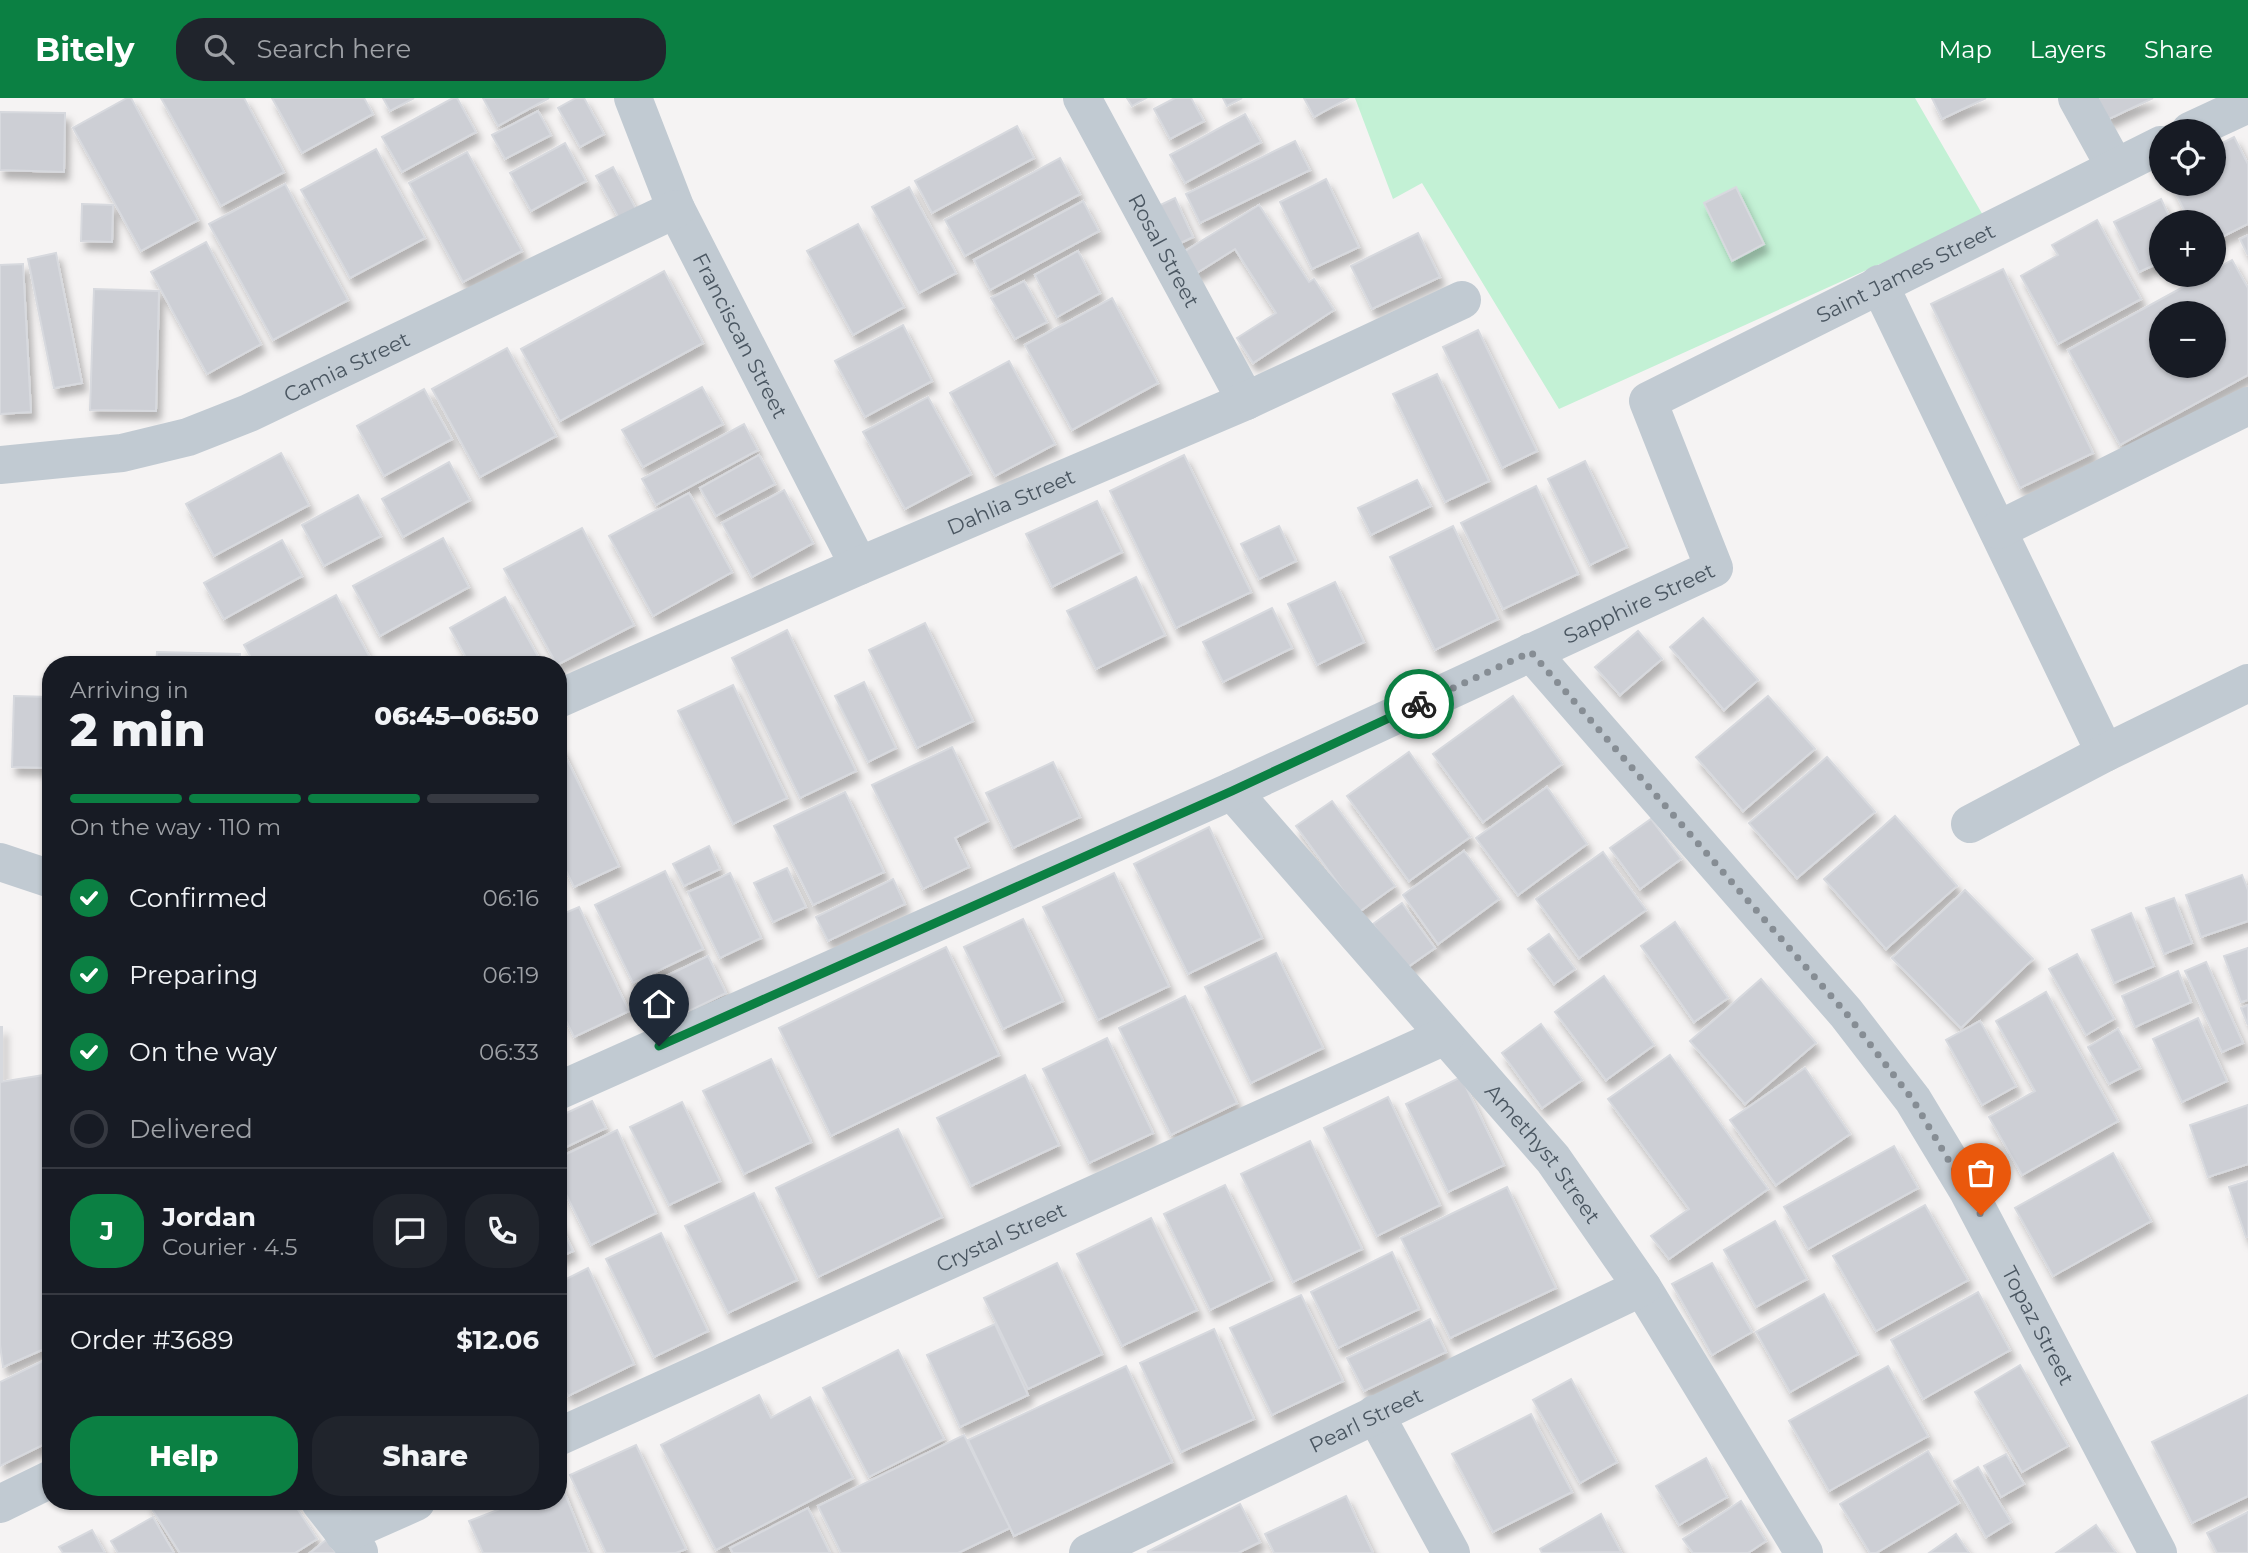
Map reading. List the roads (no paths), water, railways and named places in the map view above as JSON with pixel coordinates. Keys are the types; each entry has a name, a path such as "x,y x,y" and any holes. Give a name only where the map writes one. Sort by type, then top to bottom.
{"street":[{"name":"Franciscan Street","path":"633,98 676,209 859,566"},
{"name":"Rosal Street","path":"1082,98 1246,401"},
{"path":"2077,98 2115,167"},
{"path":"2216,119 2248,104"},
{"name":"Saint James Street","path":"1648,401 2149,151"},
{"name":"Camia Street","path":"0,465 122,453 200,432 249,414 676,209"},
{"path":"1879,284 2105,753"},
{"name":"Dahlia Street","path":"567,695 859,566 1246,401 1462,300"},
{"name":"Sapphire Street","path":"567,1087 1232,791 1714,568 1648,401"},
{"path":"1997,530 2248,406"},
{"name":"Topaz Street","path":"1531,652 1846,1013 1913,1100 1968,1191 2158,1553"},
{"path":"1970,824 2105,753 2248,683"},
{"name":"Amethyst Street","path":"1232,791 1553,1159 1642,1286 1804,1553"},
{"path":"0,863 42,876"},
{"name":"Crystal Street","path":"567,1433 1446,1036"},
{"name":"Pearl Street","path":"1088,1553 1642,1286"},
{"path":"1375,1415 1451,1553"},
{"path":"0,1504 42,1483"},
{"path":"326,1510 352,1544 404,1510"}]}
